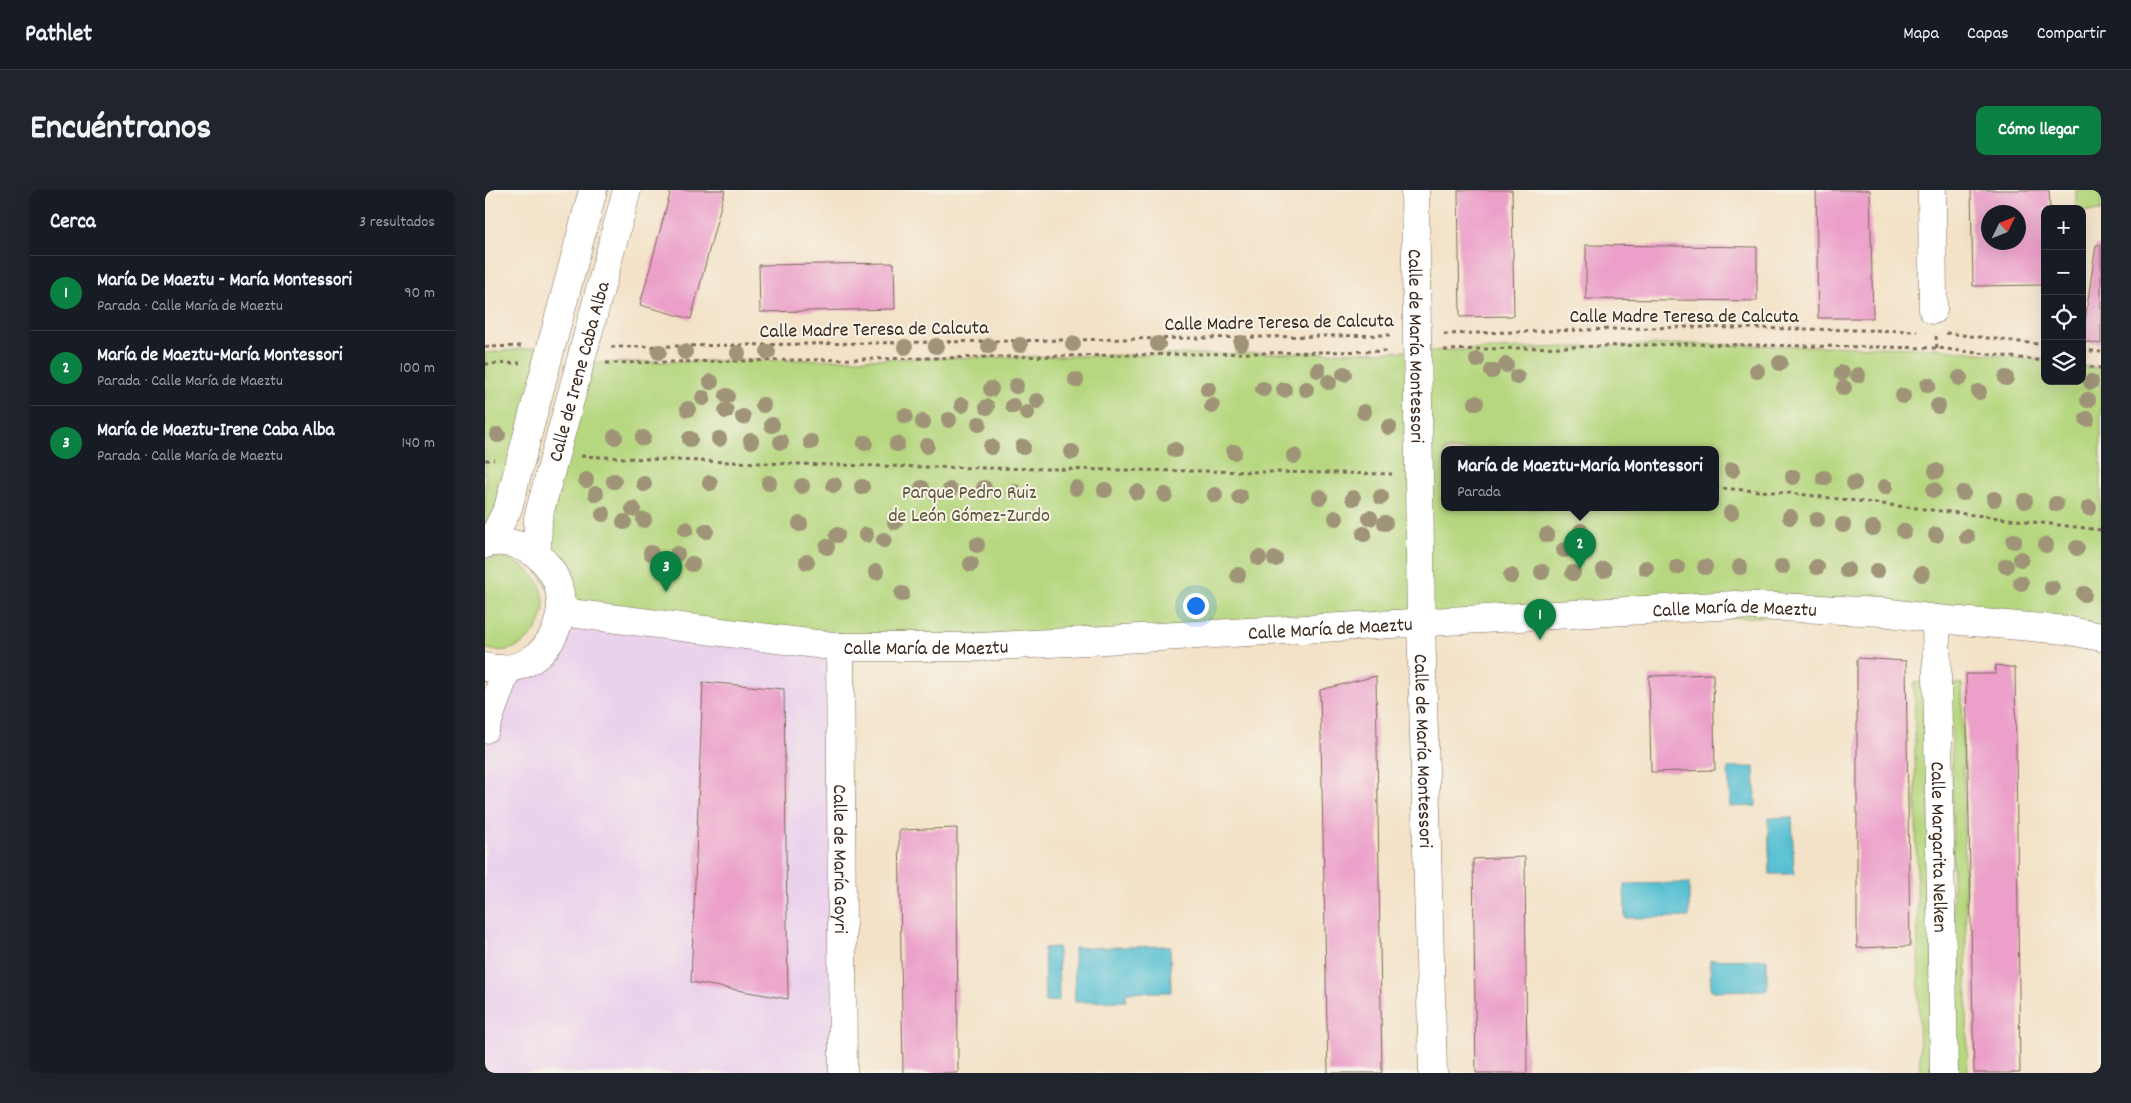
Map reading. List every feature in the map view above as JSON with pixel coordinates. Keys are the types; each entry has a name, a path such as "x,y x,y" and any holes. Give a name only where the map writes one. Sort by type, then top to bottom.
{"street":[{"name":"Calle de Irene Caba Alba","path":"488,543 508,508 593,190"},
{"name":"Calle de Irene Caba Alba","path":"537,555 538,518 627,190"},
{"name":"Calle de María Montessori","path":"1415,190 1421,622 1433,1073"},
{"path":"1932,190 1932,325"},
{"path":"485,729 496,668 527,662 544,650 556,632 562,612 560,590 555,577 537,555 515,544 488,543"},
{"name":"Calle María de Maeztu","path":"562,612 840,647 979,647 1735,605 1883,612 1936,619 2066,630 2101,637"},
{"name":"Calle Margarita Nelken","path":"1936,619 1944,1073"},
{"name":"Calle de María Goyri","path":"840,647 843,1073"}],"path":[{"name":"Calle Madre Teresa de Calcuta","path":"602,347 1418,343 1685,327 1932,325 2041,344"},
{"path":"597,363 1418,343 1686,344 1937,348 2041,361"},
{"path":"485,347 528,346"},
{"path":"2086,350 2101,352"},
{"path":"485,364 524,363"},
{"path":"2086,366 2101,368"},
{"path":"555,456 677,461 1008,468 1420,474"},
{"path":"1719,488 1789,493 2101,530"}],"shaded area":[{"path":"614,618 840,647 843,1073 485,1073 485,730 527,662 556,632"}],"green space":[{"path":"2076,190 2101,190 2101,211 2086,211 2086,205 2076,205"},
{"name":"Parque Pedro Ruiz de León Gómez-Zurdo","path":"1686,344 1937,348 2041,361 2041,385 2086,385 2086,366 2101,368 2101,637 1883,612 979,647 562,612 523,547 580,363 1419,351"},
{"path":"551,346 485,554 485,353"},
{"path":"500,557 524,567 538,582 544,600 542,617 533,633 520,645 504,650 485,648 485,559"},
{"path":"1926,682 1935,1073 1920,1073 1914,683"},
{"path":"1951,684 1962,684 1968,1073 1955,1073"}],"water":[{"path":"1754,767 1756,806 1730,807 1728,768"},
{"path":"1792,817 1794,874 1770,874 1768,818"},
{"path":"1689,883 1689,917 1625,918 1624,884"},
{"path":"1170,946 1171,992 1126,992 1126,1001 1075,1002 1074,948"},
{"path":"1058,947 1059,1001 1045,1002 1044,948"},
{"path":"1767,959 1767,990 1711,991 1710,960"}],"building":[{"path":"671,190 725,190 691,319 640,305"},
{"path":"1458,190 1512,190 1514,316 1460,317"},
{"path":"1816,190 1870,190 1873,318 1818,318"},
{"path":"1971,190 2049,190 2050,205 2041,205 2041,285 1973,286"},
{"path":"1586,245 1757,247 1757,301 1586,299"},
{"path":"2096,245 2101,245 2101,344 2086,342 2086,314"},
{"path":"894,263 895,309 760,312 759,265"},
{"path":"1857,658 1906,661 1910,946 1857,948"},
{"path":"1996,665 2015,668 2020,1073 1974,1073 1966,674 1995,674"},
{"path":"1713,674 1715,770 1651,772 1649,676"},
{"path":"1376,676 1382,1073 1328,1073 1320,690"},
{"path":"703,682 784,689 788,999 691,982"},
{"path":"957,828 958,1073 903,1073 899,830"},
{"path":"1525,857 1527,1073 1476,1073 1473,859"}],"place":[{"name":"María de Maeztu-María Montessori","path":"1580,569"},
{"name":"María de Maeztu-Irene Caba Alba","path":"666,592"},
{"name":"María De Maeztu - María Montessori","path":"1540,640"}]}
